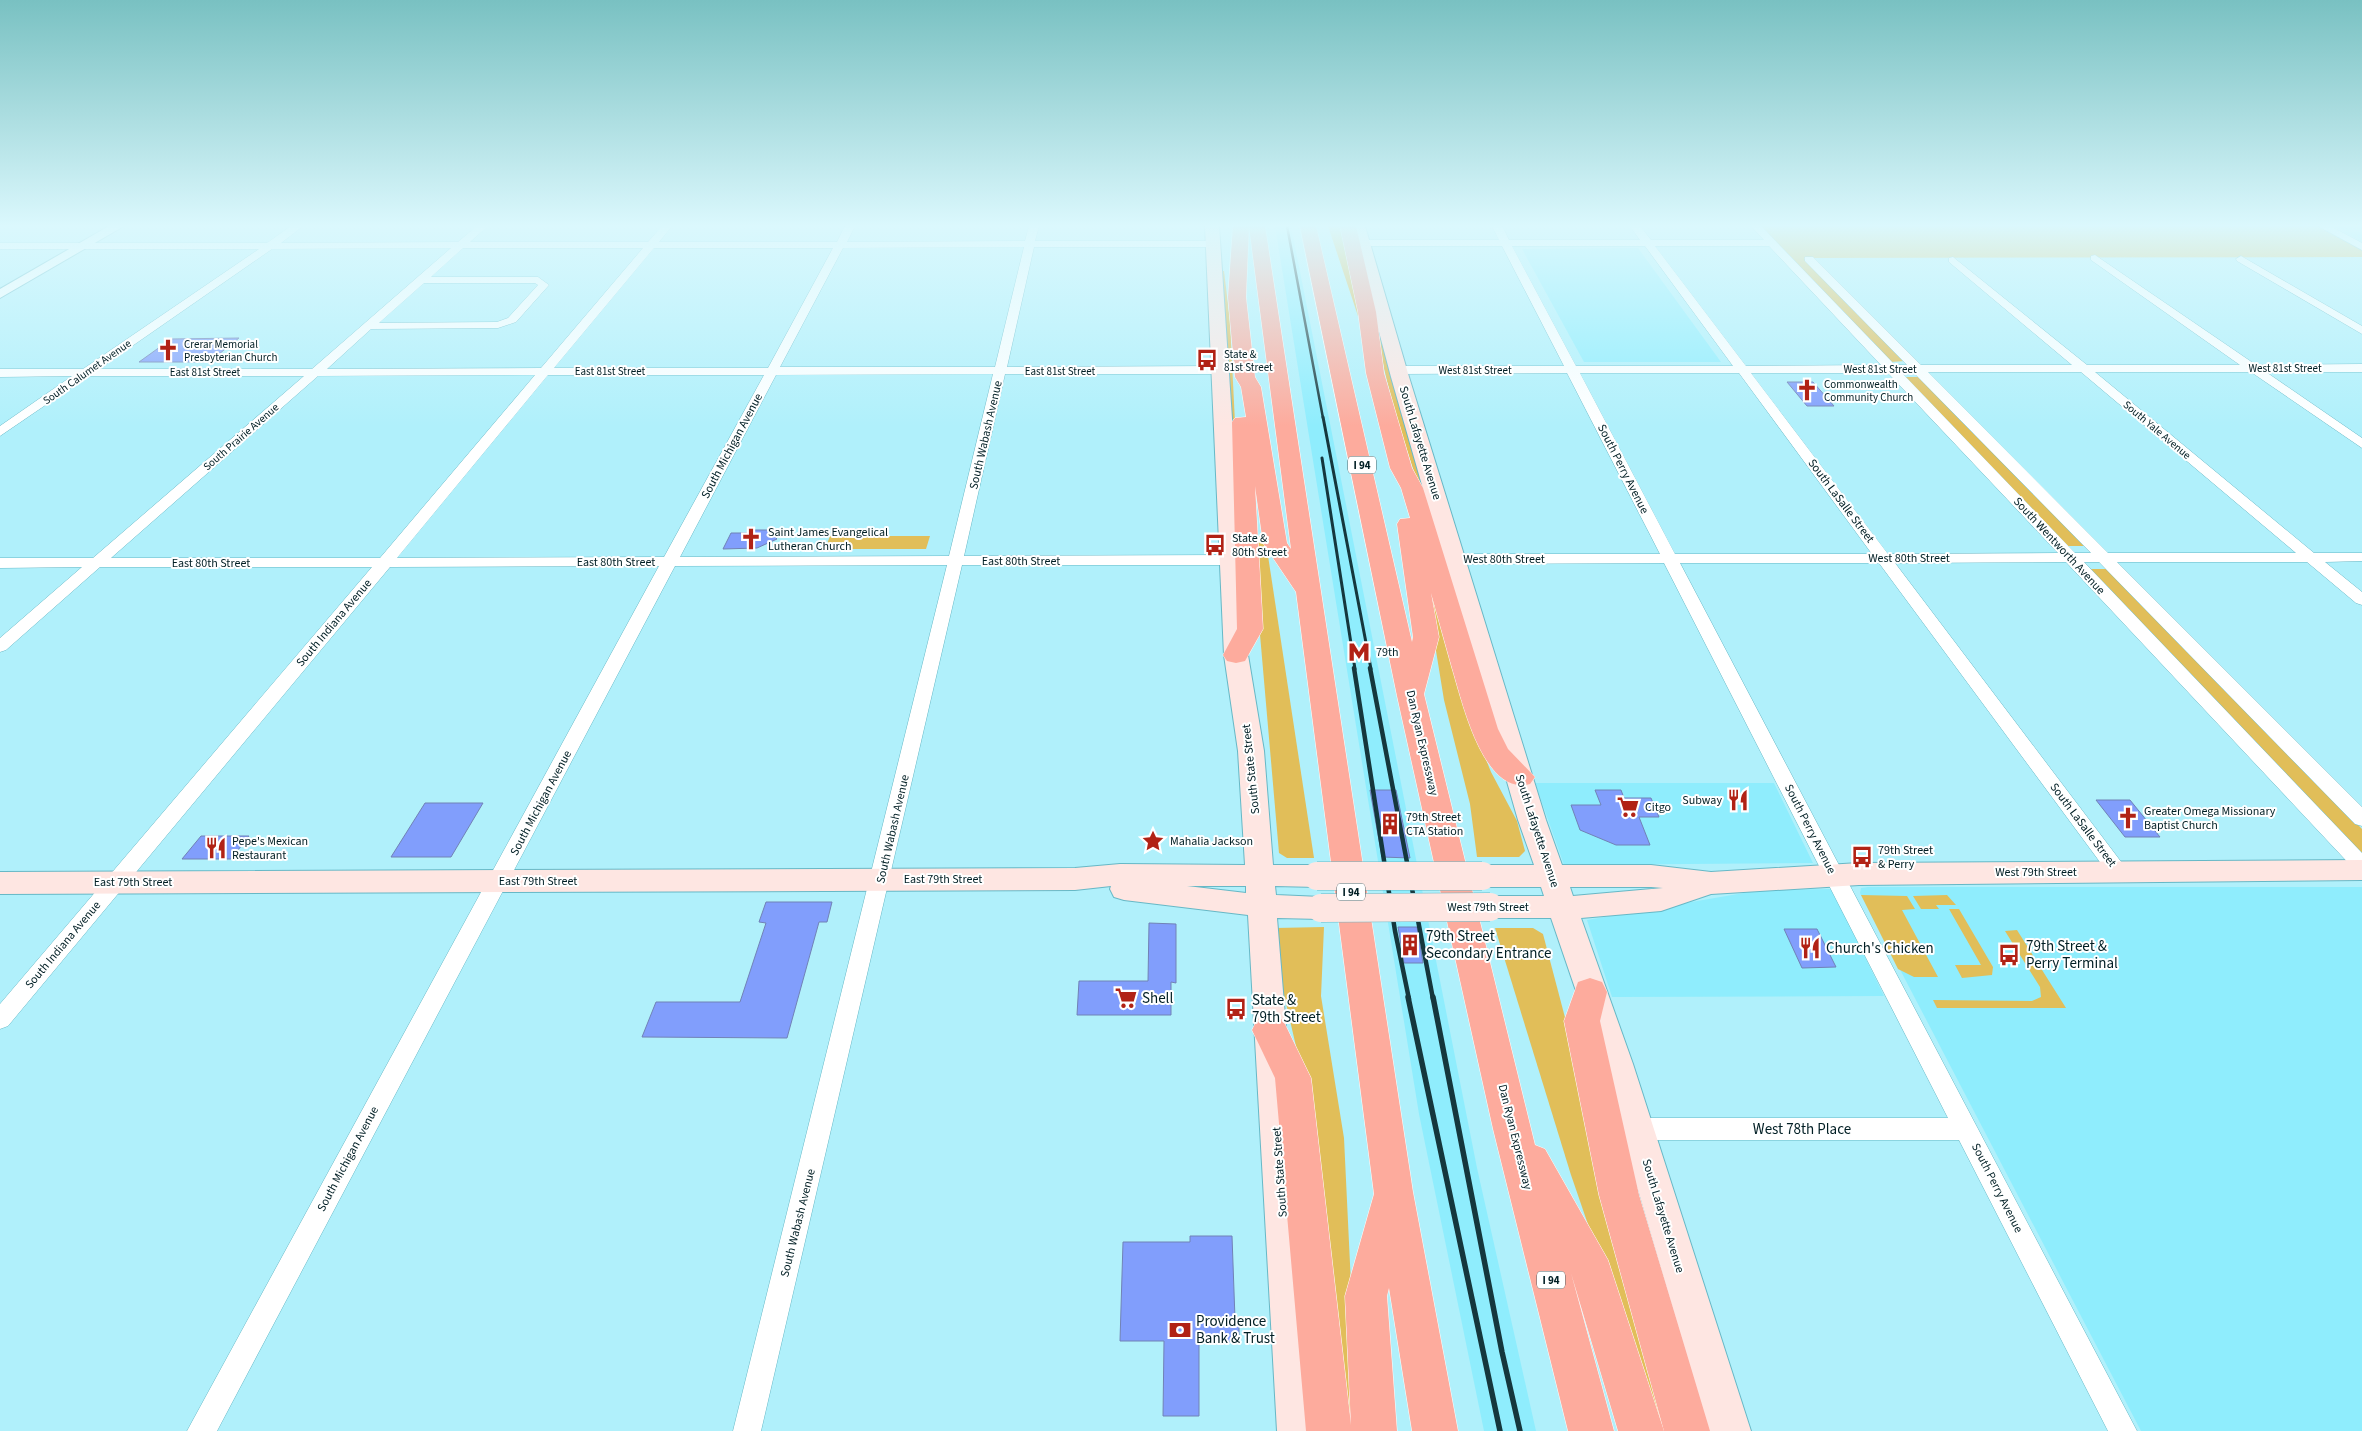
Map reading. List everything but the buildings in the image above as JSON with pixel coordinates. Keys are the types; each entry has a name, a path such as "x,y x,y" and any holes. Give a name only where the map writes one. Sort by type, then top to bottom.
{"highway":[{"path":"1235,293 1237,297"},
{"path":"1237,293 1245,377 1251,387 1275,543 1308,592"},
{"name":"I 94","path":"1267,293 1393,1192 1435,1431"},
{"name":"Dan Ryan Expressway","path":"1323,293 1411,696 1512,1129 1591,1431"},
{"path":"1347,293 1367,358 1375,373"},
{"path":"1363,293 1375,373 1401,468 1402,488 1426,637 1411,696"},
{"path":"1236,655 1250,629 1240,387 1245,377"},
{"path":"1401,468 1412,488 1484,729 1496,754 1520,777"},
{"path":"1590,992 1582,1021 1619,1195 1687,1431"},
{"path":"1270,1030 1293,1078 1329,1431"},
{"path":"1512,1129 1587,1260 1641,1431"},
{"path":"1374,1431 1366,1296 1393,1192"}],"main road":[{"name":"South State Street","path":"1215,293 1236,655 1251,751 1298,1431"},
{"name":"South Lafayette Avenue","path":"1377,293 1398,370 1520,777 1590,992 1617,1064 1730,1431"},
{"name":"West 79th Street","path":"1260,875 1482,876 1556,891 1661,900 1711,883 1833,874 2362,870"},
{"name":"East 79th Street","path":"0,882 1075,879 1120,875 1260,875"},
{"name":"East 79th Street","path":"1075,879 1119,888 1262,906"},
{"name":"West 79th Street","path":"1262,906 1321,908 1490,907 1556,891"}],"street":[{"name":"South Calumet Avenue","path":"0,432 202,293"},
{"name":"South Prairie Avenue","path":"0,647 406,293"},
{"path":"368,326 498,325 512,320 537,293"},
{"name":"South Indiana Avenue","path":"0,1020 611,293"},
{"name":"South Michigan Avenue","path":"201,1431 814,293"},
{"name":"South Wabash Avenue","path":"747,1431 881,880 1019,293"},
{"name":"South Perry Avenue","path":"1531,293 2123,1431"},
{"name":"South LaSalle Street","path":"1685,293 2118,872"},
{"name":"South Wentworth Avenue","path":"1819,293 2362,865"},
{"name":"South Wentworth Avenue","path":"1842,293 2362,819"},
{"name":"South Yale Avenue","path":"1992,293 2362,600"},
{"path":"2145,293 2362,444"},
{"path":"2299,293 2362,331"},
{"name":"West 81st Street","path":"1398,370 2362,368"},
{"name":"East 81st Street","path":"0,373 1219,370"},
{"name":"West 80th Street","path":"1455,560 2362,557"},
{"name":"East 80th Street","path":"0,563 1231,560"},
{"name":"West 78th Place","path":"1637,1129 1966,1129"}],"shaded area":[{"path":"1223,293 1227,293 1230,321 1235,423 1232,423"},
{"path":"1286,293 1304,293 1477,1168 1536,1431 1484,1431 1419,1114"},
{"path":"1350,293 1356,293 1361,317 1358,316"},
{"path":"1546,293 1671,293 1721,362 1584,362"},
{"path":"1824,293 1838,293 1905,361 1891,362"},
{"path":"1376,322 1430,513 1428,513 1412,466 1390,394"},
{"path":"1905,377 1920,377 2086,546 2067,546"},
{"path":"830,536 930,536 926,549 825,549"},
{"path":"1265,536 1314,858 1287,858 1279,853 1259,623 1255,537"},
{"path":"1418,540 1473,727 1491,772 1517,821 1525,851 1519,857 1477,857 1470,804 1444,700"},
{"path":"2088,569 2109,569 2362,829 2362,852 2359,852"},
{"path":"1535,783 1774,783 1813,863 1564,865"},
{"path":"2362,887 2362,1431 2141,1431 1860,893 1861,888"},
{"path":"1832,889 1884,996 1612,997 1587,920 1761,890"},
{"path":"1861,895 1907,896 1915,909 1902,910 1938,977 1914,977 1898,969"},
{"path":"1947,895 1956,905 1936,905 1939,909 1921,909 1913,896"},
{"path":"1949,909 1959,909 1993,967 1992,975 1962,978 1955,965 1981,965"},
{"path":"1324,927 1321,996 1344,1138 1358,1431 1346,1431 1310,1106 1277,965 1275,928"},
{"path":"1495,928 1533,928 1543,934 1674,1431 1659,1431 1571,1175"},
{"path":"2017,930 2066,1008 1937,1008 1933,1000 2032,1001 2041,997 2040,987 2005,931"}],"railway":[{"path":"1300,293 1323,418"},
{"path":"1323,417 1371,669"},
{"path":"1322,458 1355,669"},
{"path":"1354,668 1395,931 1409,999"},
{"path":"1370,668 1433,999"},
{"path":"1408,997 1500,1431"},
{"path":"1433,997 1502,1352 1520,1431"}],"place":[{"name":"Crerar Memorial Presbyterian Church","path":"168,350"},
{"name":"State & 81st Street","path":"1207,360"},
{"name":"Commonwealth Community Church","path":"1807,390"},
{"name":"Saint James Evangelical Lutheran Church","path":"751,539"},
{"name":"State & 80th Street","path":"1215,545"},
{"name":"79th","path":"1359,652"},
{"name":"Subway","path":"1738,800"},
{"name":"Citgo","path":"1628,807"},
{"name":"Greater Omega Missionary Baptist Church","path":"2128,818"},
{"name":"79th Street CTA Station","path":"1390,824"},
{"name":"Mahalia Jackson","path":"1153,841"},
{"name":"Pepe's Mexican Restaurant","path":"216,848"},
{"name":"79th Street & Perry","path":"1862,857"},
{"name":"79th Street Secondary Entrance","path":"1410,945"},
{"name":"Church's Chicken","path":"1810,948"},
{"name":"79th Street & Perry Terminal","path":"2009,955"},
{"name":"Shell","path":"1126,998"},
{"name":"State & 79th Street","path":"1236,1009"},
{"name":"Providence Bank & Trust","path":"1180,1330"}]}
